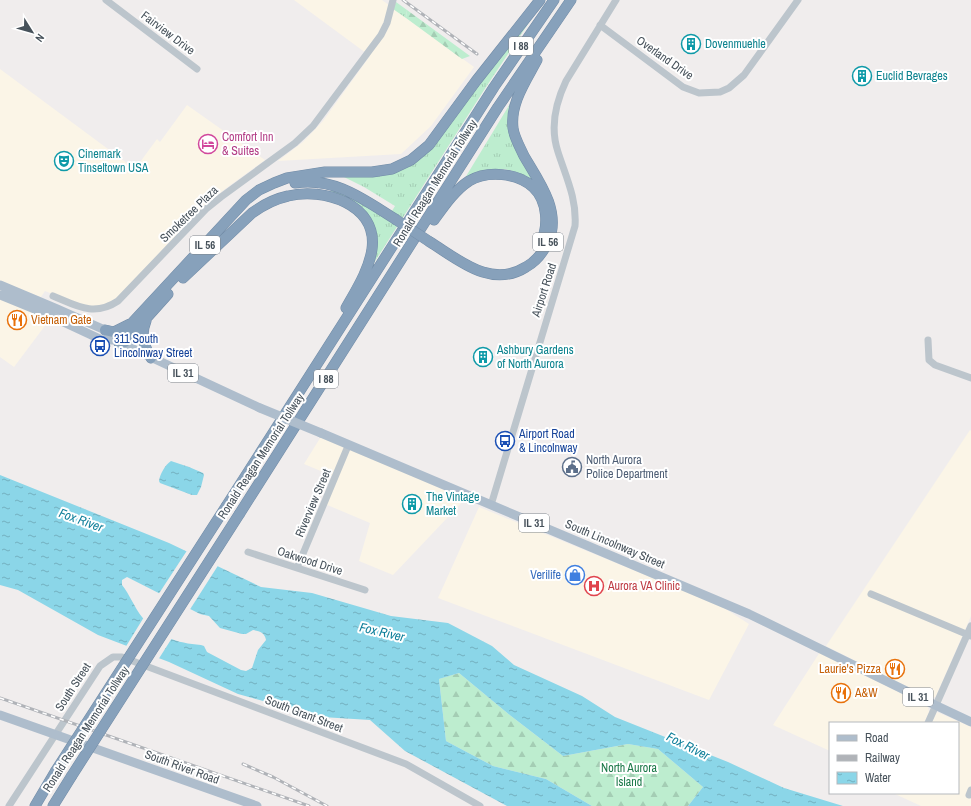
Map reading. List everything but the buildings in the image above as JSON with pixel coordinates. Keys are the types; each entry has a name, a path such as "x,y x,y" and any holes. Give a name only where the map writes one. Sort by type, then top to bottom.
{"highway":[{"name":"IL 56","path":"118,343 132,323 246,200 260,190 274,182 287,178 325,172 372,172 392,169 411,160 429,145 476,81 540,0"},
{"name":"Ronald Reagan Memorial Tollway","path":"35,806 494,87 554,0"},
{"name":"Ronald Reagan Memorial Tollway","path":"55,804 498,107 571,0"},
{"name":"IL 56","path":"146,319 244,210 261,195 291,183 306,181 336,185 397,217 432,239 474,270 488,275 515,273 527,267 538,258 547,246 552,233 552,216 549,202 542,187 519,146 513,128 513,110 519,92 559,17"},
{"path":"411,245 429,228 451,198 469,181 480,176 495,174 514,176 533,187 542,199 546,225 544,237 537,250 527,260 511,268 497,269 483,266 432,239"},
{"path":"287,178 321,177 336,180 361,190 397,217"},
{"path":"181,280 252,213 262,206 275,200 301,194 329,196 345,201 360,212 368,223 372,238 372,249 365,270 336,326 325,353"},
{"path":"118,343 146,319"},
{"path":"146,319 142,335 143,343 151,358"},
{"path":"105,330 114,332 132,323"}],"main road":[{"name":"South Lincolnway Street","path":"0,285 105,330 118,343"},
{"name":"South Lincolnway Street","path":"0,295 42,312 102,340 118,343 260,408 348,446 749,614 971,722"},
{"name":"South River Road","path":"0,715 257,806"}],"street":[{"name":"Fairview Drive","path":"106,0 197,69"},
{"name":"Smoketree Plaza","path":"53,296 86,309 94,310 106,308 118,301 209,206 295,142 313,126 381,35 387,23 393,0"},
{"name":"Airport Road","path":"491,505 575,226 573,194 556,142 554,125 556,109 566,81 616,0"},
{"name":"Overland Drive","path":"600,25 683,86 699,94 720,92 729,88 744,75 798,0"},
{"path":"928,340 930,360 935,365 971,378"},
{"name":"Riverview Street","path":"297,568 348,446"},
{"name":"Oakwood Drive","path":"248,552 365,590"},
{"path":"871,594 969,635"},
{"path":"928,722 935,705 969,635 971,626"},
{"name":"South Street","path":"9,806 100,666 113,657"},
{"name":"South Grant Street","path":"113,657 122,657 406,764 480,806"}],"shaded area":[{"path":"294,0 382,0 474,67 431,126 401,154 278,161 303,142 323,121 370,56"},
{"path":"0,69 135,169 157,139 160,142 187,105 265,160 203,207 117,298 95,308 83,306 45,291 41,297 0,282"},
{"path":"0,298 50,319 14,367 0,357"},
{"path":"970,430 971,616 936,696 932,699 826,646"},
{"path":"322,435 347,446 335,477 304,464"},
{"path":"348,447 468,496 393,575 359,561 370,523 325,504"},
{"path":"479,507 721,606 749,624 709,700 438,598"},
{"path":"820,652 928,707 929,712 924,722 829,722 829,751 773,725"},
{"path":"937,712 971,727 971,806 921,806 895,794 959,794 959,722 932,722"}],"green space":[{"path":"396,2 407,10 406,18 393,9"},
{"path":"540,6 486,87 372,266 374,233 331,192 332,189 349,196 387,219 395,206 364,187 342,176 397,171 457,113"},
{"path":"407,10 470,56 462,59 406,18"},
{"path":"511,102 509,112 538,186 520,174 504,169 486,171 465,178"},
{"name":"North Aurora Island","path":"459,673 563,756 628,744 658,749 703,787 688,806 592,806 546,779 493,766 446,741 439,679"}],"water":[{"path":"171,461 203,473 204,475 201,487 197,495 192,495 160,483 159,481 162,473"},
{"name":"Fox River","path":"0,475 169,543 261,587 312,593 391,616 448,623 492,646 514,665 582,696 615,717 728,762 784,788 843,806 688,806 703,787 658,749 628,744 563,756 459,673 439,679 446,741 493,766 546,779 592,806 507,806 405,751 370,720 322,717 238,694 169,662 98,635 18,590 0,585","holes":["127,577 200,614 209,616 220,628 242,634 246,634 253,630 263,634 266,640 258,650 252,668 246,671 241,670 207,652 204,646 176,641 154,630 139,613 122,585 122,580"]}],"pier":[{"path":"188,549 219,564 189,611 158,595"},
{"path":"144,617 155,627 172,638 158,660 125,648"}],"railway":[{"path":"403,0 477,54"},
{"path":"0,698 309,806"},
{"path":"243,764 273,777 327,806"}],"place":[{"name":"Dovenmuehle","path":"691,44"},
{"name":"Euclid Bevrages","path":"862,76"},
{"name":"Comfort Inn & Suites","path":"208,144"},
{"name":"Cinemark Tinseltown USA","path":"64,161"},
{"name":"Vietnam Gate","path":"17,320"},
{"name":"311 South Lincolnway Street","path":"100,346"},
{"name":"Ashbury Gardens of North Aurora","path":"483,357"},
{"name":"Airport Road & Lincolnway","path":"505,441"},
{"name":"North Aurora Police Department","path":"572,467"},
{"name":"The Vintage Market","path":"412,504"},
{"name":"Verilife","path":"575,575"},
{"name":"Aurora VA Clinic","path":"594,586"},
{"name":"Laurie's Pizza","path":"895,669"},
{"name":"A&W","path":"841,693"}]}
